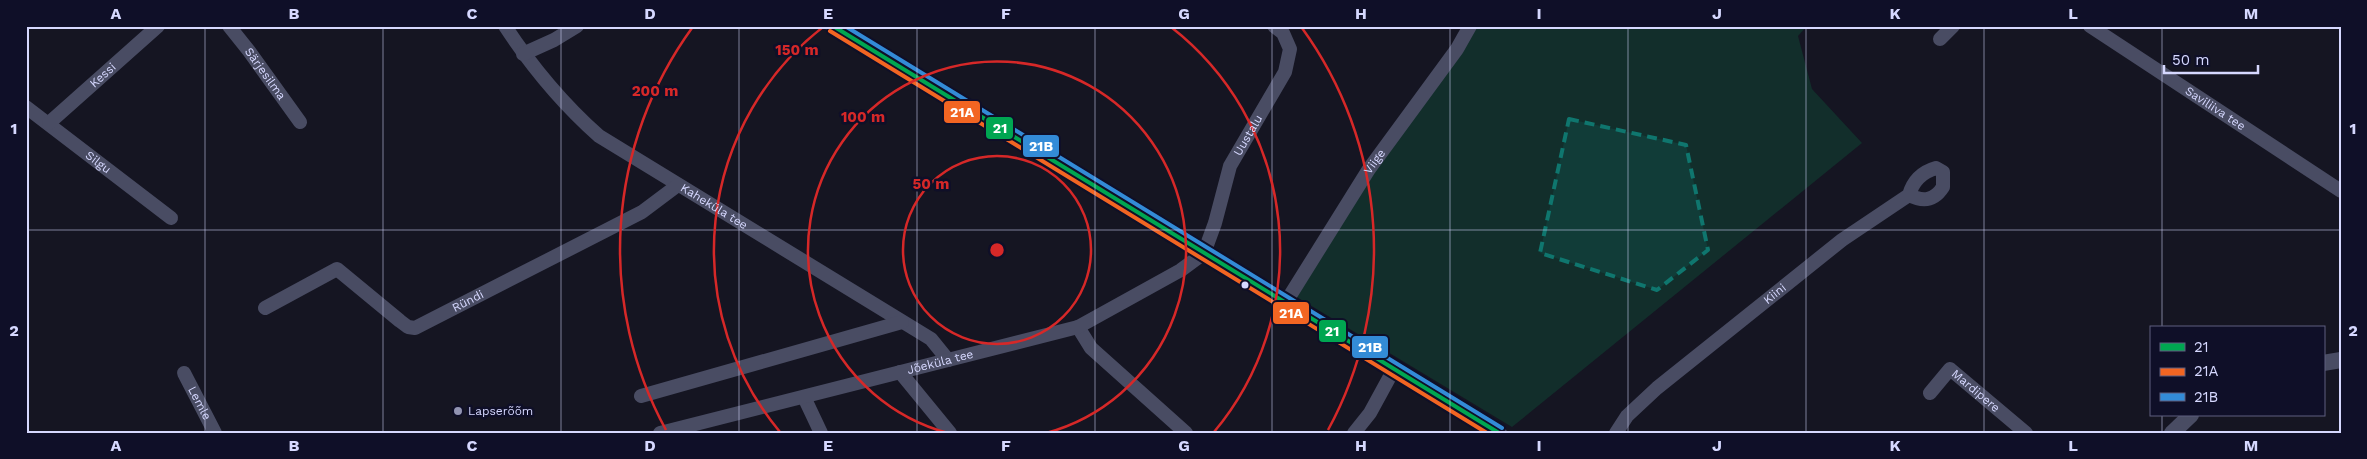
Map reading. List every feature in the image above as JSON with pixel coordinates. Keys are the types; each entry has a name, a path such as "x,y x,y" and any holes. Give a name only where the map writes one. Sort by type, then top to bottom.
{"street":[{"name":"Kessi","path":"49,123 158,26"},
{"name":"Särjesilma","path":"229,26 300,122"},
{"name":"Kaheküla tee","path":"505,26 523,54 570,111 599,136 931,340 948,360"},
{"path":"523,54 554,40 577,26"},
{"path":"832,26 1499,433"},
{"name":"Uustalu","path":"1204,253 1215,223 1230,166 1286,72 1290,49 1283,33 1274,26"},
{"name":"Viige","path":"1286,302 1369,170 1457,49 1470,26"},
{"path":"1940,39 1953,26"},
{"name":"Saviliiva tee","path":"2090,26 2341,191"},
{"name":"Silgu","path":"26,107 170,218"},
{"name":"Kiini","path":"1616,433 1627,416 1657,388 1842,240 1909,195 1914,182 1920,176 1932,169 1940,169 1944,174 1944,182 1939,193 1934,197 1921,200 1909,195"},
{"name":"Ründi","path":"265,308 337,269 400,321 408,327 415,328 642,212 678,185"},
{"name":"Jõeküla tee","path":"662,433 1078,327 1181,270 1204,253"},
{"path":"642,396 902,322"},
{"path":"1078,327 1091,348 1186,433"},
{"path":"2324,363 2341,360"},
{"path":"1354,433 1370,413 1394,369"},
{"name":"Mardipere","path":"1930,393 1950,369 2026,433"},
{"path":"900,372 950,433"},
{"name":"Lemle","path":"184,373 215,433"},
{"path":"804,397 821,433"},
{"path":"2172,433 2190,416"}],"highlighted area":[{"path":"1569,119 1686,145 1708,250 1657,290 1540,253"}],"green space":[{"path":"1475,26 1807,26 1798,36 1812,89 1862,143 1512,427 1295,296 1360,190"}],"transit line":[{"name":"21","path":"833,26 1499,433"},
{"name":"21B","path":"845,26 1502,428"},
{"name":"21A","path":"830,31 1487,433"}],"place":[{"name":"Lapserõõm","path":"458,411"}]}
